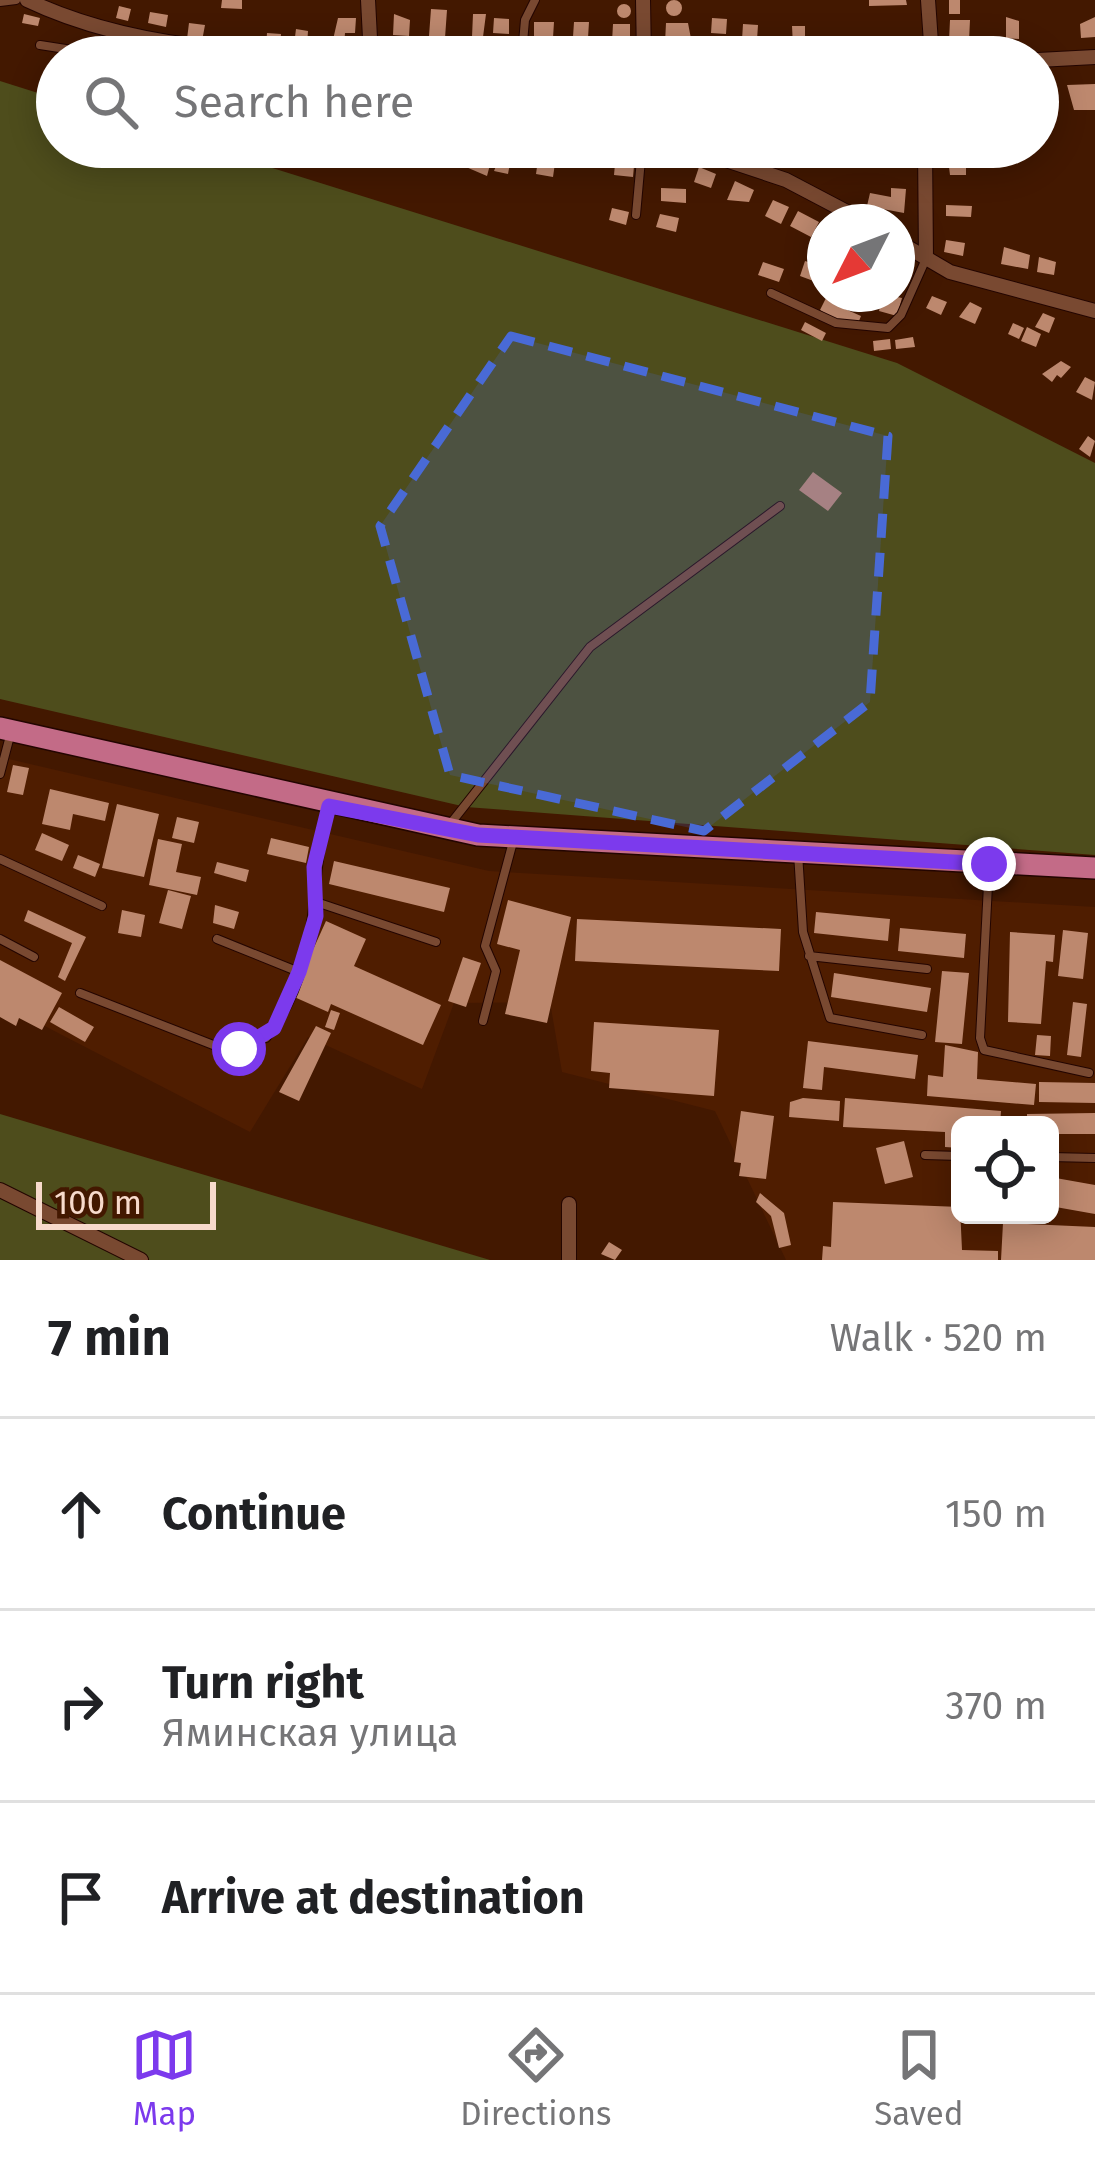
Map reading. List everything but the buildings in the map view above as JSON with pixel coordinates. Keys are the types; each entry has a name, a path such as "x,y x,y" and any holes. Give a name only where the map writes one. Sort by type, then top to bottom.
{"main road":[{"path":"6,729 446,829 514,837 1095,868"}],"street":[{"path":"27,0 148,36"},
{"path":"368,0 370,36"},
{"path":"643,0 644,36"},
{"path":"928,0 931,36"},
{"path":"1059,59 1095,57"},
{"path":"750,168 786,180 832,204"},
{"path":"926,168 926,260"},
{"path":"915,253 950,272 1095,311"},
{"path":"0,1190 141,1260"},
{"path":"568,1204 569,1260"}],"lane":[{"path":"0,2 16,0"},
{"path":"524,36 525,20 536,0"},
{"path":"636,215 639,168"},
{"path":"771,293 836,323 888,328 901,315 926,260"},
{"path":"446,829 590,647 780,506"},
{"path":"0,774 6,729"},
{"path":"80,993 214,1046 239,1049 274,1028 299,972 316,902 315,860 329,806"},
{"path":"483,1021 496,971 485,946 514,837"},
{"path":"798,851 809,956 830,1018 922,1035"},
{"path":"0,859 102,906"},
{"path":"989,864 980,1039 984,1050 1090,1072"},
{"path":"316,902 436,942"},
{"path":"0,939 34,956"},
{"path":"217,939 299,972"},
{"path":"809,956 928,969"},
{"path":"925,1155 951,1156"},
{"path":"1059,1157 1095,1158"}],"highlighted area":[{"path":"511,336 888,436 870,702 704,831 450,775 380,526"}],"shaded area":[{"path":"0,81 36,92 36,168 272,168 897,363 1095,463 1095,855 466,807 0,699"},
{"path":"0,757 489,871 1095,907 1095,1260 786,1260 715,1111 562,1072 550,1002 454,1003 422,1089 308,1037 250,1132 0,1003"},
{"path":"0,1114 490,1260 0,1260"}],"route":[{"path":"239,1049 266,1038 274,1028 299,972 316,916 314,867 329,806 478,835 989,864"}]}
